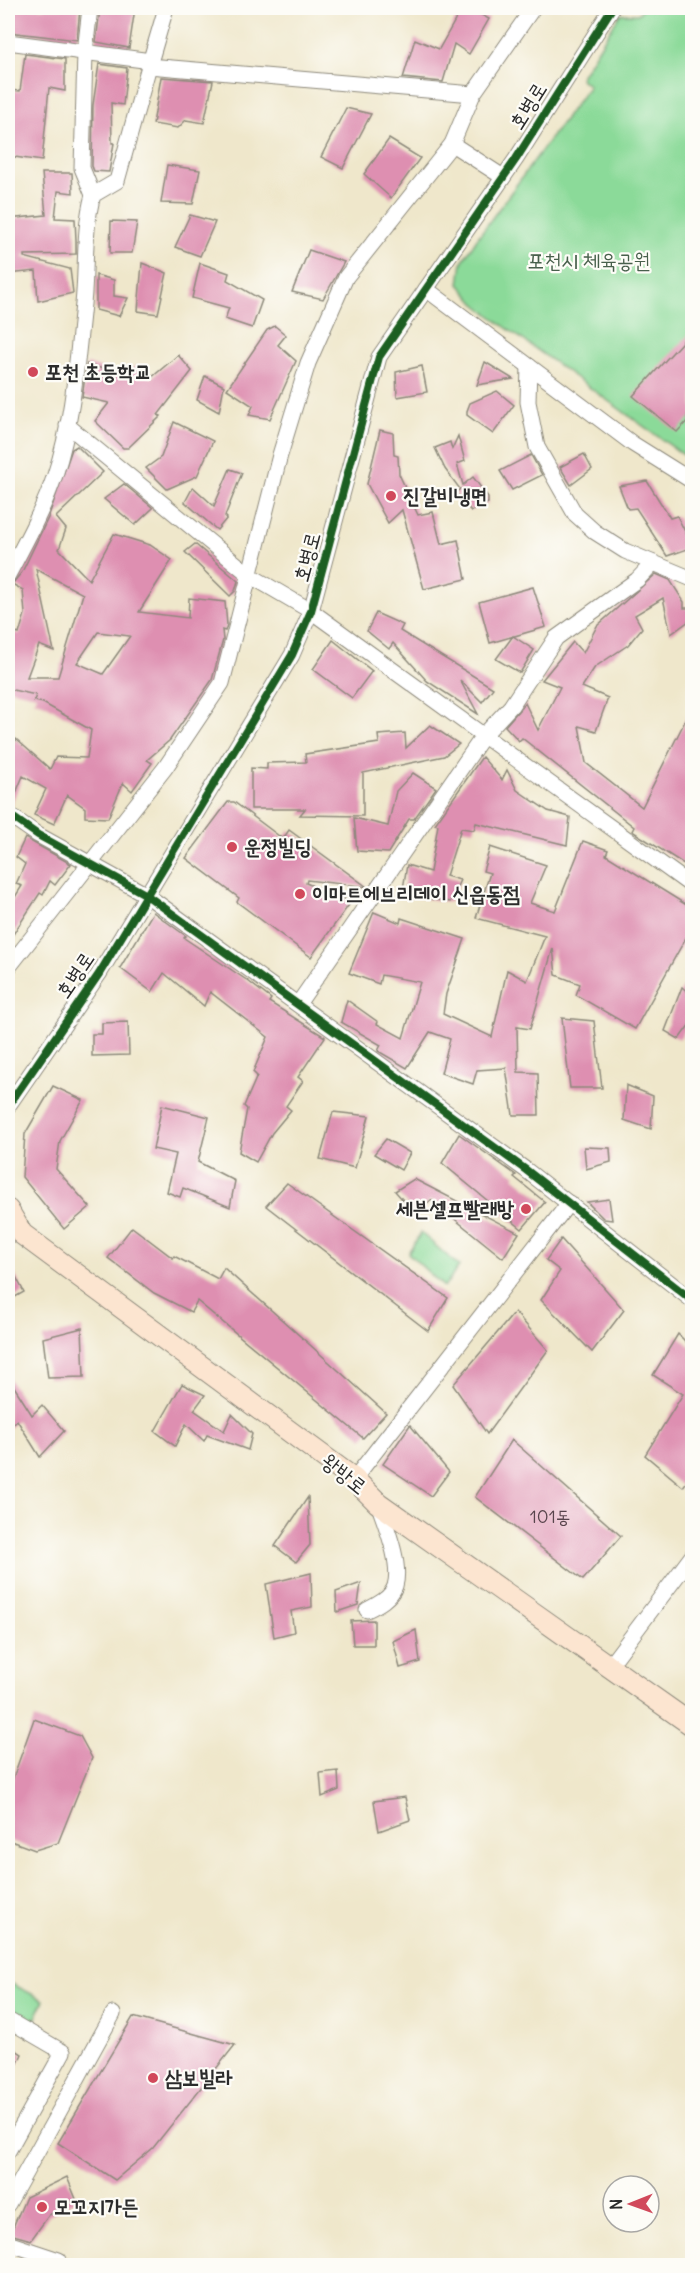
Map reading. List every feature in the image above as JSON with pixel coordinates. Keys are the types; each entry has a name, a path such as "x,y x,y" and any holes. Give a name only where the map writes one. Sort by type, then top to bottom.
{"main road":[{"name":"왕방로","path":"8,1210 15,1235 354,1479 378,1503 693,1725"}],"street":[{"path":"8,574 32,528 55,475 67,425 84,302 86,219 93,195 82,168 85,52 90,8"},
{"path":"93,195 117,181 166,8"},
{"path":"8,968 165,768 222,683 251,576 280,454 308,363 346,277 452,144 473,94 533,8"},
{"name":"호병로","path":"8,1106 99,974 145,894 292,655 311,611 379,357 503,177 612,8"},
{"path":"8,42 85,52 150,64 473,94"},
{"path":"452,144 503,177"},
{"path":"426,289 633,444 690,474"},
{"path":"529,366 528,402 537,447 575,514 595,532 625,551 693,579"},
{"path":"67,425 251,576 311,611 693,886"},
{"path":"298,1004 484,735 511,706 556,638 637,580 654,563"},
{"path":"8,814 38,835 145,894 569,1203 693,1300"},
{"path":"354,1479 569,1203"},
{"path":"367,1610 383,1602 395,1586 394,1550 378,1503"},
{"path":"610,1665 693,1556"},
{"path":"8,2204 113,2014"},
{"path":"8,2020 63,2052 8,2151"},
{"path":"8,2243 59,2260"}],"green space":[{"name":"포천시 체육공원","path":"643,8 692,8 692,449 685,456 501,324 475,303 459,284 462,262 476,240 589,86 580,78 620,14 638,14"},
{"path":"421,1233 459,1266 444,1287 408,1253"},
{"path":"8,1982 44,2000 33,2024 8,2010"}],"building":[{"path":"8,8 80,8 77,40 8,32"},
{"path":"135,8 129,48 96,42 100,9"},
{"path":"462,8 469,8 489,19 469,54 454,44 443,82 403,78 415,39 439,49"},
{"path":"25,54 65,59 65,91 49,88 42,161 8,156 8,90 20,91"},
{"path":"99,64 127,68 123,105 111,103 112,143 114,143 109,172 94,171 92,166 93,105"},
{"path":"161,77 213,81 204,123 186,120 178,128 153,124"},
{"path":"346,108 371,114 343,168 321,157"},
{"path":"389,139 420,158 391,198 364,174"},
{"path":"167,165 200,170 193,204 161,203"},
{"path":"42,173 72,173 73,193 58,191 55,218 75,219 76,254 24,255 24,257 70,269 73,293 38,301 36,271 8,274 8,219 46,215"},
{"path":"190,215 215,222 200,256 175,247"},
{"path":"111,221 137,222 132,253 110,253"},
{"path":"309,250 344,262 323,299 292,292"},
{"path":"142,263 167,273 158,314 138,311"},
{"path":"200,263 229,273 227,280 262,300 252,328 225,319 229,308 192,298"},
{"path":"96,275 114,280 114,296 128,298 119,316 96,310"},
{"path":"275,326 286,335 278,345 296,361 270,419 249,415 253,406 227,389 267,330"},
{"path":"693,330 693,415 677,432 633,396"},
{"path":"178,355 192,371 158,415 161,416 128,448 123,448 95,421 109,403 82,397 87,364 116,373 138,366 151,378"},
{"path":"485,362 513,379 477,385"},
{"path":"422,366 427,392 397,397 396,372"},
{"path":"205,376 224,386 219,412 197,400"},
{"path":"497,391 514,405 493,434 467,415 467,411 470,403"},
{"path":"174,422 213,441 197,476 167,489 146,468 161,457"},
{"path":"380,430 393,433 394,455 398,456 399,474 418,515 433,512 441,544 458,540 466,579 424,589 402,510 388,523 367,484"},
{"path":"458,436 465,461 457,464 463,485 473,477 488,497 488,503 471,511 455,493 460,489 445,469 435,448 450,442 452,449"},
{"path":"77,446 103,472 56,517 66,529 59,549 89,580 114,534 150,545 172,560 139,612 188,618 189,598 225,602 227,625 225,631 222,630 223,640 212,680 170,740 147,760 152,763 132,791 123,783 108,818 85,817 85,808 67,795 54,824 34,815 46,789 23,776 11,805 8,804 8,740 15,742 16,739 50,769 56,757 87,758 91,730 43,703 34,701 36,695 8,689 8,630 19,634 25,614 23,590 12,584 22,572 48,518 72,449","holes":["36,569 83,594 58,677 27,677 39,645 54,651","98,632 130,636 103,674 77,663"]},
{"path":"584,454 592,469 571,485 560,467"},
{"path":"531,455 542,475 512,490 500,471"},
{"path":"230,469 242,473 225,516 227,518 217,530 185,502 193,487 214,506"},
{"path":"647,481 670,518 677,516 693,547 667,556 636,508 628,509 619,486"},
{"path":"124,484 153,508 135,525 104,499"},
{"path":"195,544 238,581 235,591 230,596 185,552"},
{"path":"656,574 670,580 684,602 684,608 693,608 693,618 671,634 663,598 635,615 642,628 628,645 595,667 582,687 608,698 596,731 579,726 586,763 642,807 693,705 693,858 687,866 632,831 634,827 522,738 519,741 505,726 525,703 538,730 560,687 542,680 573,642 583,653 597,626"},
{"path":"533,587 546,627 490,643 479,602"},
{"path":"376,613 403,625 400,631 493,688 482,702 460,680 478,714 427,681 393,643 389,649 367,631"},
{"path":"513,636 534,650 520,673 496,659"},
{"path":"333,640 372,671 352,698 313,669"},
{"path":"430,725 459,744 444,756 363,773 363,816 300,815 305,809 251,809 251,768 267,769 267,763 306,762 305,754 379,743 378,735 405,733 406,748"},
{"path":"482,757 502,780 507,770 517,790 548,811 570,817 567,845 476,823 474,830 461,828 446,876 460,880 450,902 402,895 407,865 430,872 438,825 435,824"},
{"path":"413,773 436,788 414,819 409,819 388,853 357,851 354,818 388,826 396,791"},
{"name":"이마트에브리데이 신읍동점","path":"228,802 234,802 283,839 289,830 367,887 307,880 306,883 351,902 311,957 237,902 239,898 186,858"},
{"path":"25,838 71,864 55,885 50,881 43,895 40,893 8,942 8,908 22,886 16,884 25,864 16,857"},
{"path":"583,841 608,850 606,855 693,909 693,925 635,1029 576,995 580,984 556,975 553,948 530,1029 517,1027 518,1072 538,1073 539,1115 513,1115 506,1068 477,1070 473,1084 441,1073 450,1039 430,1032 407,1068 378,1051 381,1045 341,1022 347,1000 378,1022 377,1024 403,1038 420,982 381,975 379,984 349,973 374,912 400,923 401,918 465,939 446,994 443,1014 492,1037 507,970 527,981 545,936 476,918 490,873 483,871 490,847 546,865 530,903 555,911"},
{"path":"153,912 186,936 184,938 248,981 271,999 269,1002 325,1037 298,1077 303,1081 286,1106 291,1110 272,1133 256,1162 239,1152 247,1109 244,1106 257,1076 253,1072 268,1037 210,992 204,1006 164,973 152,992 120,968"},
{"path":"682,987 693,997 693,1020 679,1039 665,1031"},
{"path":"562,1018 594,1021 602,1088 570,1088"},
{"path":"128,1022 129,1055 92,1056 92,1034 102,1034 102,1023"},
{"path":"626,1085 653,1096 651,1129 624,1120"},
{"path":"53,1086 83,1100 60,1141 56,1169 90,1207 64,1229 22,1177 25,1134"},
{"path":"162,1105 209,1117 198,1162 235,1181 230,1207 183,1188 180,1197 167,1192 176,1154 153,1149"},
{"path":"333,1112 369,1116 355,1168 320,1159"},
{"path":"459,1134 516,1175 514,1177 545,1202 522,1229 442,1163"},
{"path":"386,1139 410,1153 401,1170 374,1154"},
{"path":"584,1147 610,1148 611,1162 586,1169"},
{"path":"414,1179 519,1233 503,1258 431,1200 416,1215 395,1191"},
{"path":"287,1183 448,1298 428,1331 266,1206"},
{"path":"609,1199 612,1220 604,1219 587,1202"},
{"path":"132,1227 173,1258 174,1256 218,1279 224,1268 386,1413 363,1438 197,1301 191,1312 154,1293 108,1258"},
{"path":"561,1239 624,1310 592,1352 541,1300 560,1271 546,1260"},
{"path":"8,1262 24,1292 8,1301"},
{"path":"515,1312 548,1350 487,1434 453,1385"},
{"path":"82,1328 84,1377 48,1378 43,1338"},
{"path":"678,1334 693,1349 693,1473 683,1487 645,1455 683,1394 653,1375"},
{"path":"8,1377 32,1415 42,1405 64,1431 40,1457 17,1420 8,1429"},
{"path":"182,1384 205,1395 194,1410 224,1431 232,1414 252,1434 248,1450 207,1435 204,1441 186,1424 175,1446 155,1431"},
{"path":"410,1425 449,1472 431,1496 383,1464"},
{"path":"512,1440 621,1536 583,1580 475,1497"},
{"path":"308,1497 310,1545 296,1562 275,1546"},
{"path":"311,1573 312,1607 291,1611 294,1632 274,1637 266,1584"},
{"path":"361,1583 358,1605 337,1612 336,1592"},
{"path":"374,1620 374,1645 353,1645 351,1621"},
{"path":"416,1630 420,1662 400,1668 393,1641"},
{"path":"34,1719 80,1736 92,1758 58,1843 35,1850 8,1840 8,1792"},
{"path":"338,1771 339,1790 322,1797 320,1773"},
{"path":"405,1797 410,1820 379,1831 374,1801"},
{"name":"삼보빌라","path":"133,2017 235,2045 153,2148 115,2180 58,2143"},
{"path":"8,2045 22,2054 8,2085"},
{"name":"모꼬지가든","path":"67,2177 76,2199 49,2215 31,2240 10,2234 26,2197"}],"cycle path":[{"path":"8,1106 99,974 292,655 311,611 379,357 516,159 612,8"},
{"path":"8,814 38,835 145,894 526,1170 692,1300"}],"place":[{"name":"포천 초등학교","path":"33,372"},
{"name":"진갈비냉면","path":"391,496"},
{"name":"운정빌딩","path":"232,847"},
{"name":"이마트에브리데이 신읍동점","path":"300,894"},
{"name":"세븐셀프빨래방","path":"526,1209"},
{"name":"삼보빌라","path":"153,2078"},
{"name":"모꼬지가든","path":"42,2207"}]}
